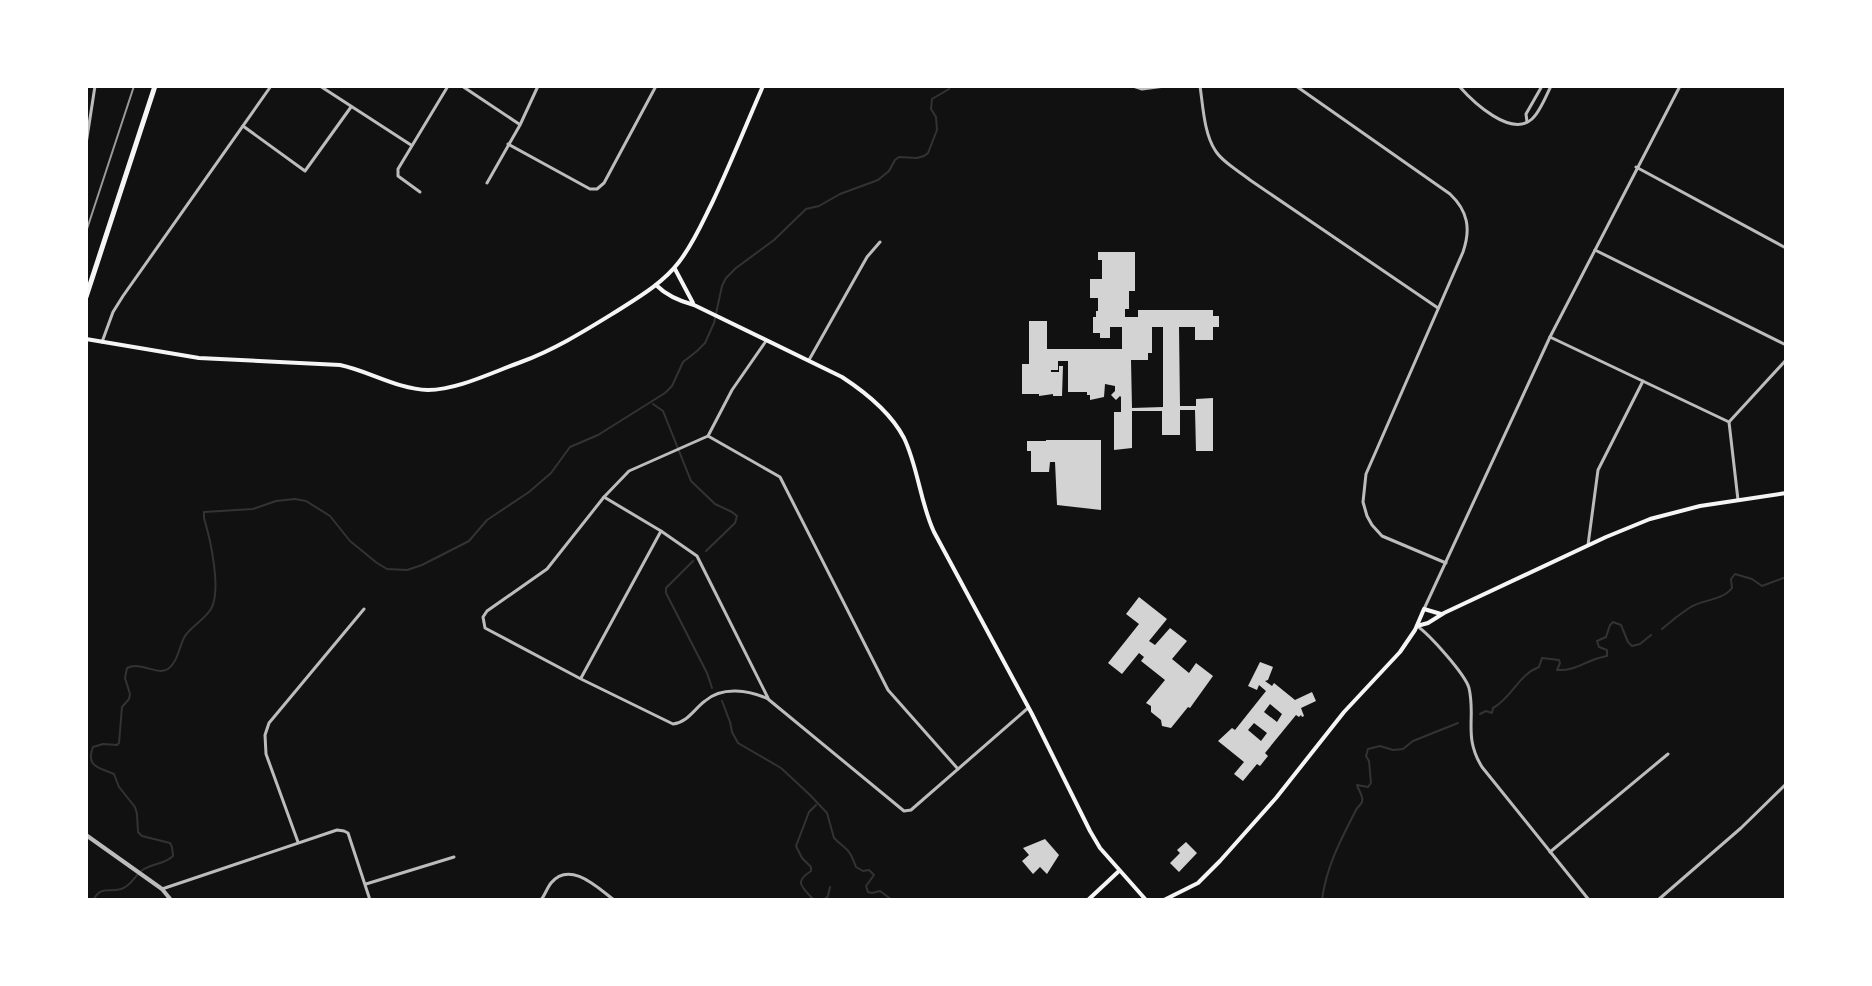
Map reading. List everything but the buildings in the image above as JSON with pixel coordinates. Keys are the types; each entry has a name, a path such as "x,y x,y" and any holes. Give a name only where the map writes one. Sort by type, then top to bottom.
{"main road":[{"path":"86,297 155,86"},
{"path":"86,339 212,359 340,365 408,387 434,390 544,353 656,285 674,268 688,250 710,208 763,86"},
{"path":"674,268 694,305"},
{"path":"656,285 666,294 809,360 860,389 900,432 934,532 1090,831 1100,848 1146,900"},
{"path":"1417,626 1629,527 1662,516 1786,493"},
{"path":"1164,900 1193,886 1220,861 1276,798 1342,714 1400,652 1424,609 1441,614"},
{"path":"1088,900 1119,871"}],"street":[{"path":"86,144 95,86"},
{"path":"102,342 113,312 123,296 271,86"},
{"path":"320,86 412,146"},
{"path":"420,192 398,176 398,169 448,86"},
{"path":"462,86 520,125"},
{"path":"487,183 538,86"},
{"path":"508,144 590,189 597,189 604,183 656,86"},
{"path":"1133,86 1142,89 1165,86"},
{"path":"1200,86 1209,136 1222,158 1438,308"},
{"path":"1296,86 1441,187 1462,207 1467,224 1466,242 1366,474 1363,498 1367,516 1382,536 1446,563"},
{"path":"1459,86 1474,103 1519,126 1534,118 1551,86"},
{"path":"1527,122 1526,114 1542,86"},
{"path":"1424,609 1550,337 1680,86"},
{"path":"243,126 305,171 351,107"},
{"path":"1636,167 1786,248"},
{"path":"809,360 867,257 880,242"},
{"path":"1595,250 1786,345"},
{"path":"1550,337 1729,422"},
{"path":"767,341 732,390 708,436 629,471 604,497 547,569 487,611 483,617 485,628 673,724 686,719 706,699 717,693 753,692 768,699 904,811 911,810 1028,708"},
{"path":"1738,500 1729,422 1786,360"},
{"path":"1588,545 1598,470 1643,381"},
{"path":"708,436 780,477 888,690 958,769"},
{"path":"604,497 697,556 768,699"},
{"path":"581,679 661,531"},
{"path":"298,842 266,754 265,735 269,723 364,609"},
{"path":"1417,626 1467,684 1471,741 1479,762 1589,900"},
{"path":"1550,852 1668,754"},
{"path":"1658,900 1786,784"},
{"path":"162,889 337,830 348,833 370,900"},
{"path":"86,835 162,889 171,900"},
{"path":"366,884 454,857"},
{"path":"541,900 560,875 571,874 586,879 614,900"}],"waterway":[{"path":"93,900 102,891 125,887 144,869 173,856 170,843 142,836 138,832 135,807 119,787 114,774 96,766 91,754 93,747 119,743 122,707 130,694 125,678 127,668 168,669 185,636 211,609 215,577 204,512 253,509 276,501 306,501 330,516 350,541 387,569 407,570 422,565 469,541 487,520 551,473 570,447 598,435 672,386 683,362 705,343 714,323 722,286 736,268 774,240 806,209 878,180 899,157 917,158 928,153 937,130 936,117 931,109 932,99 950,86"},
{"path":"653,404 663,411 691,481 715,504 737,516 735,523 706,551"},
{"path":"693,561 666,588 666,593 712,688"},
{"path":"1662,629 1689,608 1728,592 1735,574 1762,586 1786,577"},
{"path":"1480,714 1486,711 1492,713 1493,708 1526,675 1539,667 1542,658 1559,660 1557,670 1562,670 1607,656 1607,650 1599,647 1597,641 1606,637 1613,622 1621,625 1632,646 1651,635"},
{"path":"722,701 738,743 781,768 810,795 827,813 834,838 849,852 856,867 869,870 874,875 866,886 868,892 880,891 892,900"},
{"path":"1322,900 1334,855 1362,802 1357,785 1368,787 1371,783 1366,756 1368,749 1380,746 1403,749 1413,741 1458,723"},
{"path":"816,805 809,812 796,846 811,867 801,884 813,899 825,899 830,887"}],"railway":[{"path":"86,232 134,86"}]}
